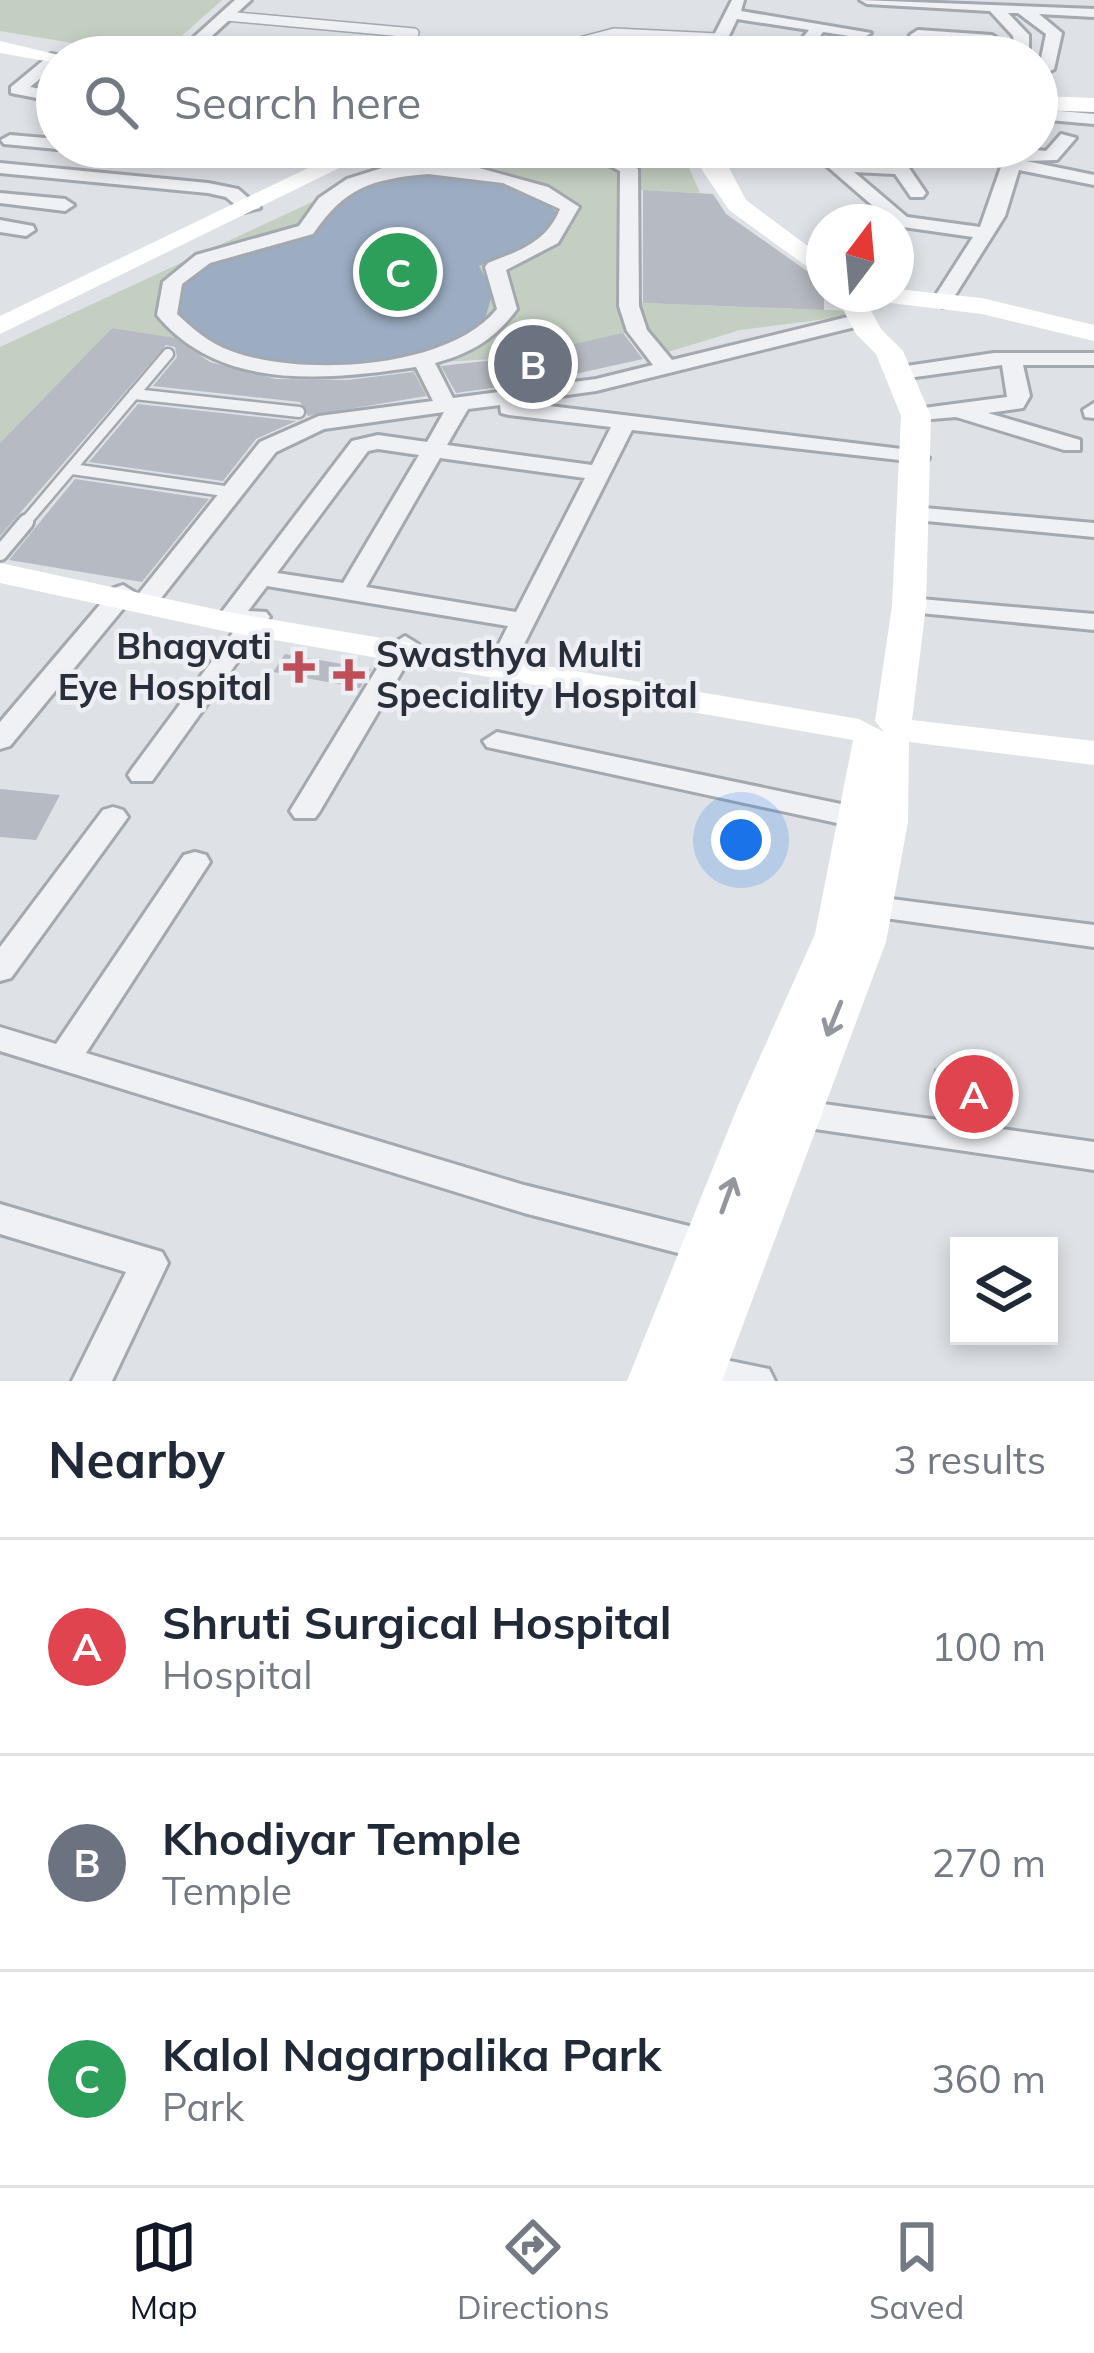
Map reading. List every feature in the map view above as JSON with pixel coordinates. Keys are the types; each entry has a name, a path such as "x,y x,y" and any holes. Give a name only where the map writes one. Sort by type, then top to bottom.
{"street":[{"path":"203,36 244,0"},
{"path":"867,0 1094,13"},
{"path":"870,36 913,1"},
{"path":"719,36 735,7 848,36"},
{"path":"831,9 861,36"},
{"path":"988,36 983,13 996,9"},
{"path":"996,9 1017,36"},
{"path":"1022,9 1053,36"},
{"path":"928,14 918,35 932,36"},
{"path":"812,36 817,29"},
{"path":"2,49 36,54"},
{"path":"36,74 17,90 36,93"},
{"path":"1058,104 1094,105"},
{"path":"1058,116 1094,119"},
{"path":"1058,149 1067,138"},
{"path":"188,186 198,168"},
{"path":"0,326 329,168"},
{"path":"624,168 628,170 629,306 637,331 666,367"},
{"path":"711,168 731,203 806,259"},
{"path":"838,168 901,222 986,233"},
{"path":"880,168 902,169 917,193"},
{"path":"0,740 121,596 231,492 268,446 337,418 596,385 859,316 943,301 986,233 1010,168"},
{"path":"1058,168 1093,178"},
{"path":"0,169 188,186 232,193 250,208"},
{"path":"401,171 501,173 546,189 570,206 564,227 544,248 495,267 507,309 494,328 470,347 423,360 344,371 269,366 212,353 182,334 167,315 173,282 218,253 306,230 316,206 335,193 401,171"},
{"path":"0,198 65,206"},
{"path":"0,226 26,230"},
{"path":"914,298 943,301 1094,355"},
{"path":"677,1374 860,906 888,822 879,729 916,416 883,341 859,316"},
{"path":"859,316 908,457 914,514 909,606 860,818 860,906"},
{"path":"901,373 1011,359 1094,355"},
{"path":"916,416 1018,400 1011,359"},
{"path":"423,360 453,403 908,457"},
{"path":"351,592 434,449 453,403"},
{"path":"957,411 1072,445"},
{"path":"503,662 625,422"},
{"path":"142,775 247,619 259,577 355,449 378,442 599,473"},
{"path":"914,514 1094,530"},
{"path":"0,573 879,729 1094,753"},
{"path":"259,577 524,621"},
{"path":"909,606 1094,622"},
{"path":"402,648 879,729"},
{"path":"305,811 402,648"},
{"path":"497,741 860,818"},
{"path":"0,970 113,817"},
{"path":"64,1059 195,862"},
{"path":"860,906 1094,935"},
{"path":"0,1039 524,1199 710,1246"},
{"path":"778,1110 1094,1156"},
{"path":"677,1374 710,1246 778,1110"},
{"path":"0,1219 148,1263 92,1381"},
{"path":"677,1374 754,1381"}],"lane":[{"path":"226,16 414,33"},
{"path":"600,36 643,36"},
{"path":"0,554 168,354"},
{"path":"134,394 299,412"},
{"path":"72,469 231,492"}],"green space":[{"path":"0,0 222,0 182,36 36,37 0,31"},
{"path":"372,168 689,168 700,193 640,190 640,303 849,312 842,317 740,330 648,358 626,333 513,358 439,362 453,393 424,396 409,364 245,369 200,355 179,339 112,328 0,443 0,347 325,196"}],"water":[{"path":"427,173 516,184 546,201 558,215 546,242 479,266 493,292 483,325 430,353 369,367 277,363 214,348 177,312 186,280 242,246 314,232 324,203 369,181"}],"building":[{"path":"643,190 713,194 726,214 806,270 806,309 643,303"},
{"path":"112,328 175,338 210,362 276,379 347,380 413,372 426,396 308,416 300,402 153,386 177,357 175,347 166,345 0,536 0,443"},
{"path":"623,333 643,359 543,381 456,393 441,366 513,358"},
{"path":"138,404 296,421 256,439 223,481 89,462"},
{"path":"75,479 209,499 142,582 9,560"},
{"path":"285,654 371,669 360,688 273,672"},
{"path":"0,789 60,795 36,840 0,837"},
{"path":"934,1068 1002,1079 1000,1115 931,1104"}],"place":[{"name":"Kalol Nagarpalika Park","path":"398,272"},
{"name":"Khodiyar Temple","path":"533,364"},
{"name":"Bhagvati Eye Hospital","path":"299,667"},
{"name":"Swasthya Multi Speciality Hospital","path":"349,675"},
{"name":"Shruti Surgical Hospital","path":"974,1094"}]}
